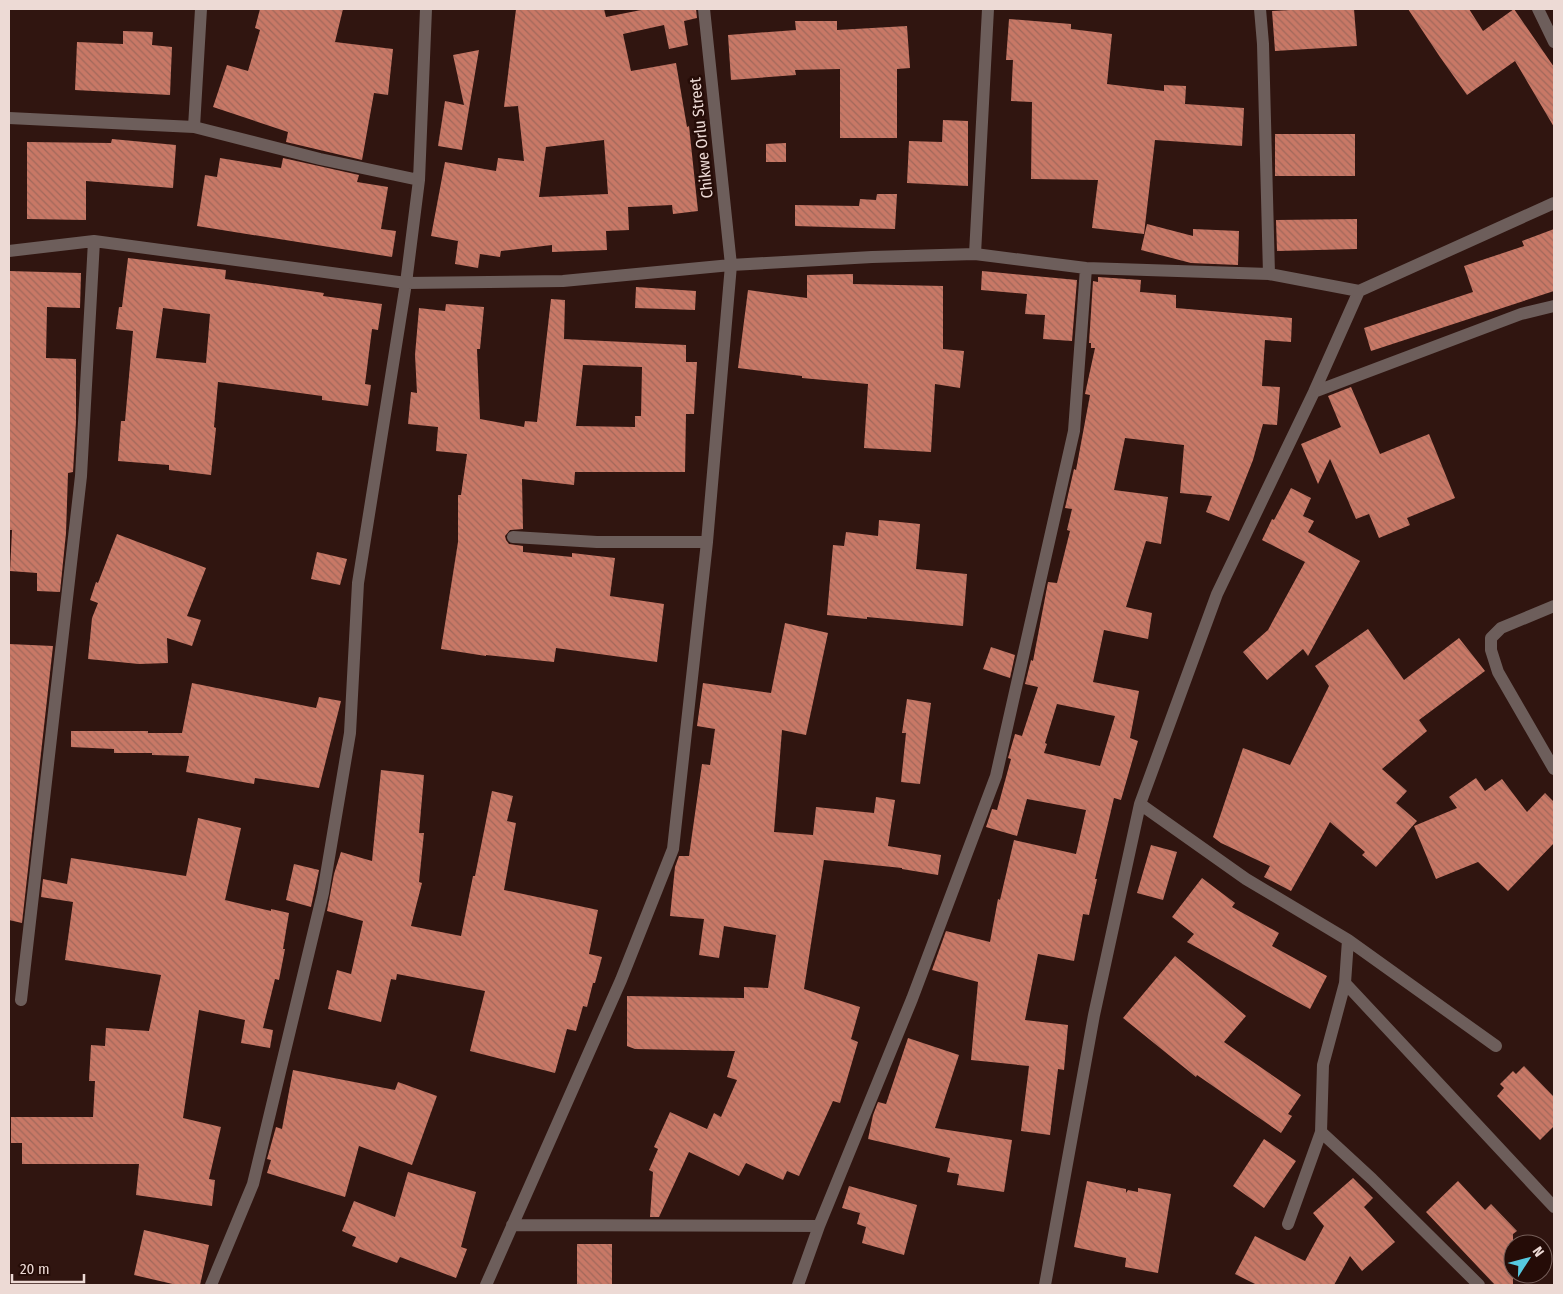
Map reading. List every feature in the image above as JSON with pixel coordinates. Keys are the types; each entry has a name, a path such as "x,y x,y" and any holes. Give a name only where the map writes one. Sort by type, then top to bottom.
{"street":[{"path":"194,127 201,9"},
{"path":"211,1285 253,1184 323,893 350,733 358,582 406,283 419,180 426,9"},
{"name":"Chikwe Orlu Street","path":"486,1285 620,980 673,849 707,542 731,265 704,9"},
{"path":"975,254 988,9"},
{"path":"1260,9 1263,44 1269,274"},
{"path":"1538,9 1554,42"},
{"path":"9,118 194,127 320,159 419,180"},
{"path":"9,250 94,241 406,283 563,281 731,265 872,257 975,254 1086,268 1269,274 1359,291 1554,203"},
{"path":"21,1000 81,476 94,241"},
{"path":"798,1285 912,999 996,776 1074,431 1086,268"},
{"path":"1045,1285 1094,1015 1140,804 1217,594 1314,392 1359,291"},
{"path":"1314,392 1521,314 1554,306"},
{"path":"513,537 597,542 707,542"},
{"path":"1554,606 1501,628 1491,638 1491,650 1498,672 1554,769"},
{"path":"1140,804 1246,880 1348,940 1496,1046"},
{"path":"1288,1224 1321,1132 1323,1065 1345,984 1348,940"},
{"path":"1345,984 1554,1207"},
{"path":"1321,1132 1479,1285"},
{"path":"512,1225 820,1226"}],"building":[{"path":"260,9 343,9 335,42 393,49 388,95 374,93 362,160 286,142 288,132 213,107 227,65 248,71 260,30 255,28"},
{"path":"516,9 604,9 606,17 646,9 696,9 697,18 684,21 688,45 669,49 664,25 623,34 631,71 676,63 687,127 689,126 698,211 673,214 672,205 628,207 629,230 606,231 607,250 552,252 552,245 501,251 500,257 480,254 478,268 455,264 458,241 431,236 445,162 496,171 498,158 524,161 518,106 504,107","holes":["604,140 608,194 539,197 546,147"]},
{"path":"1354,9 1357,46 1275,51 1272,11"},
{"path":"1408,9 1469,9 1483,31 1514,9 1554,67 1554,127 1515,61 1467,95"},
{"path":"1009,19 1071,24 1071,29 1112,34 1107,84 1164,91 1164,85 1186,86 1185,104 1244,108 1242,146 1155,140 1144,234 1092,228 1098,180 1031,179 1032,102 1011,101 1013,60 1006,60"},
{"path":"795,21 837,21 837,30 907,26 910,68 897,69 897,138 840,138 840,69 795,70 796,75 731,80 728,35 796,30"},
{"path":"123,31 153,32 152,45 172,47 170,95 75,90 77,42 123,44"},
{"path":"479,50 462,150 438,146 445,101 464,105 453,55"},
{"path":"943,120 968,121 968,186 907,183 909,141 942,142"},
{"path":"1275,134 1355,134 1355,176 1275,176"},
{"path":"112,139 176,145 173,188 86,181 86,220 27,219 27,142 111,143"},
{"path":"786,143 786,162 766,162 766,144"},
{"path":"220,158 281,168 283,158 359,175 357,182 388,187 381,229 396,231 392,257 197,226 205,175 217,177"},
{"path":"877,194 897,194 895,229 795,226 795,205 859,206 860,199 876,200"},
{"path":"1357,219 1357,249 1277,251 1276,220"},
{"path":"1147,224 1193,236 1193,229 1239,231 1238,265 1191,263 1141,250"},
{"path":"1554,229 1554,291 1371,351 1364,328 1473,292 1464,266 1524,246 1522,241"},
{"path":"128,258 226,270 225,279 324,293 323,296 382,304 378,330 372,329 365,384 371,385 368,406 322,400 322,396 218,382 211,475 169,470 169,465 118,461 121,421 125,421 133,331 116,329 119,307 122,307","holes":["163,308 210,314 206,363 156,358"]},
{"path":"9,271 81,273 80,308 47,307 46,358 76,359 76,421 73,472 68,473 66,533 60,592 37,591 37,573 10,571 12,530 9,530"},
{"path":"982,271 1077,280 1072,341 1043,339 1045,315 1025,314 1027,294 981,290"},
{"path":"853,274 853,284 943,286 943,349 964,351 960,388 935,384 931,452 864,448 868,384 802,378 802,376 738,368 748,290 807,298 807,275"},
{"path":"1098,277 1141,280 1140,292 1176,295 1176,308 1292,318 1291,342 1265,340 1262,386 1280,387 1277,425 1263,424 1253,460 1229,521 1206,512 1212,496 1180,493 1184,445 1125,438 1114,490 1168,497 1161,544 1146,541 1126,607 1152,613 1148,639 1104,630 1093,682 1139,691 1130,738 1138,741 1121,800 1114,798 1095,879 1097,879 1089,915 1083,914 1074,961 1038,954 1025,1020 1068,1025 1064,1070 1058,1069 1050,1135 1021,1131 1029,1066 971,1060 978,982 932,970 946,931 990,942 998,899 1000,900 1014,840 1076,854 1086,810 1027,799 1017,836 986,827 992,809 997,810 1011,759 1008,758 1015,734 1022,736 1038,687 1025,684 1031,660 1033,661 1048,582 1057,583 1070,531 1067,530 1072,509 1065,508 1074,469 1076,470 1090,395 1085,394 1095,348 1091,348 1091,343 1089,343 1093,281 1098,282","holes":["1057,704 1115,716 1100,766 1044,753 1047,744 1045,743"]},
{"path":"636,287 696,291 695,310 635,308"},
{"path":"551,299 565,300 564,339 686,345 686,362 697,362 694,414 686,414 685,472 575,472 574,485 522,479 523,529 510,530 505,536 509,544 523,546 523,552 572,557 572,553 615,558 610,596 664,604 657,662 556,648 554,662 486,656 441,649 458,542 458,495 461,495 467,454 436,451 438,427 408,424 411,392 417,393 415,355 419,308 445,311 446,304 484,307 480,349 477,349 480,419 524,427 525,421 537,422","holes":["583,365 642,367 641,416 635,416 635,427 576,426"]},
{"path":"1351,387 1380,454 1429,434 1455,498 1407,518 1410,525 1379,538 1369,514 1356,519 1330,459 1318,484 1301,444 1341,427 1328,396"},
{"path":"1291,488 1311,498 1303,516 1314,521 1308,532 1360,561 1308,656 1303,649 1267,680 1243,652 1268,630 1305,562 1262,540"},
{"path":"879,520 920,524 916,569 967,574 963,626 827,615 833,545 844,546 846,532 878,536"},
{"path":"117,534 206,568 187,616 201,620 192,646 167,638 168,663 139,664 88,659 92,618 98,603 90,600"},
{"path":"317,552 347,559 340,585 311,579"},
{"path":"785,623 828,633 806,735 782,730 774,832 813,835 816,807 874,813 876,797 895,800 888,846 941,855 938,875 902,868 824,860 804,989 860,1007 851,1039 858,1042 840,1103 833,1101 799,1176 787,1171 783,1180 746,1163 739,1176 689,1152 659,1217 650,1217 653,1172 649,1170 658,1149 654,1147 670,1112 707,1129 714,1113 721,1117 737,1080 727,1077 735,1051 635,1049 627,1046 627,996 744,998 744,987 768,988 776,935 724,926 719,958 699,955 704,919 670,916 675,867 679,856 689,856 702,764 710,765 715,729 697,726 703,683 771,693"},
{"path":"1368,629 1404,680 1459,638 1485,671 1419,720 1427,731 1382,769 1407,791 1396,803 1417,821 1376,867 1362,855 1365,852 1330,822 1291,891 1264,877 1270,866 1221,843 1213,837 1243,748 1290,765 1329,686 1315,666"},
{"path":"9,644 53,646 22,923 9,920"},
{"path":"991,647 1015,655 1010,678 983,669"},
{"path":"192,683 316,708 319,697 341,701 319,788 255,778 254,784 186,772 189,756 152,755 152,753 114,753 114,749 71,747 71,731 182,733"},
{"path":"907,699 931,703 920,784 901,782 906,733 902,733"},
{"path":"381,770 424,775 419,833 424,833 419,882 422,883 411,926 461,936 492,791 513,796 507,821 516,823 504,890 598,910 589,954 602,957 587,1007 583,1006 576,1031 567,1029 555,1073 470,1051 485,991 397,974 396,980 391,979 381,1022 328,1009 337,970 351,974 363,921 327,911 334,874 341,852 372,861"},
{"path":"1476,778 1485,791 1502,779 1527,812 1545,793 1554,802 1554,843 1508,891 1478,862 1436,879 1414,826 1457,808 1449,797"},
{"path":"198,818 241,828 225,900 271,911 271,909 289,913 279,980 275,979 263,1028 273,1030 270,1048 241,1043 245,1020 199,1010 183,1118 221,1127 209,1179 215,1180 212,1206 136,1195 139,1164 22,1164 22,1143 11,1143 11,1117 93,1117 95,1081 89,1081 91,1045 105,1046 106,1028 149,1031 161,975 65,960 73,902 41,897 43,879 67,884 71,858 186,876"},
{"path":"1151,845 1177,852 1163,900 1137,893"},
{"path":"294,864 319,870 311,907 286,900"},
{"path":"1202,878 1235,903 1232,907 1279,933 1272,946 1327,976 1310,1009 1187,942 1194,934 1172,917"},
{"path":"1175,956 1246,1016 1224,1042 1301,1095 1288,1114 1292,1116 1281,1133 1197,1075 1196,1077 1123,1018"},
{"path":"908,1038 959,1055 935,1128 1012,1140 1004,1192 957,1185 959,1174 947,1172 950,1158 868,1139 878,1102 886,1104"},
{"path":"1524,1066 1554,1097 1554,1126 1540,1140 1497,1096 1504,1088 1500,1084 1513,1071 1516,1074"},
{"path":"293,1070 395,1090 398,1082 437,1096 412,1165 359,1146 345,1197 267,1173 271,1160 267,1159 276,1127 282,1129"},
{"path":"1264,1139 1296,1161 1264,1208 1233,1186"},
{"path":"408,1172 476,1192 461,1247 467,1249 456,1278 400,1257 397,1263 352,1246 356,1237 342,1231 354,1201 395,1217"},
{"path":"1353,1178 1373,1198 1364,1207 1395,1242 1362,1271 1350,1256 1334,1285 1257,1285 1235,1274 1255,1236 1305,1261 1324,1226 1313,1213"},
{"path":"1087,1181 1126,1189 1126,1193 1128,1190 1138,1192 1138,1188 1171,1194 1158,1273 1125,1267 1126,1258 1074,1247"},
{"path":"1458,1181 1485,1210 1491,1204 1517,1231 1513,1234 1503,1234 1503,1284 1513,1285 1495,1285 1426,1212"},
{"path":"849,1186 917,1205 904,1255 862,1243 866,1227 857,1224 860,1213 842,1208"},
{"path":"144,1230 209,1245 200,1285 177,1285 134,1275"},
{"path":"577,1244 612,1244 612,1285 577,1285"}]}
